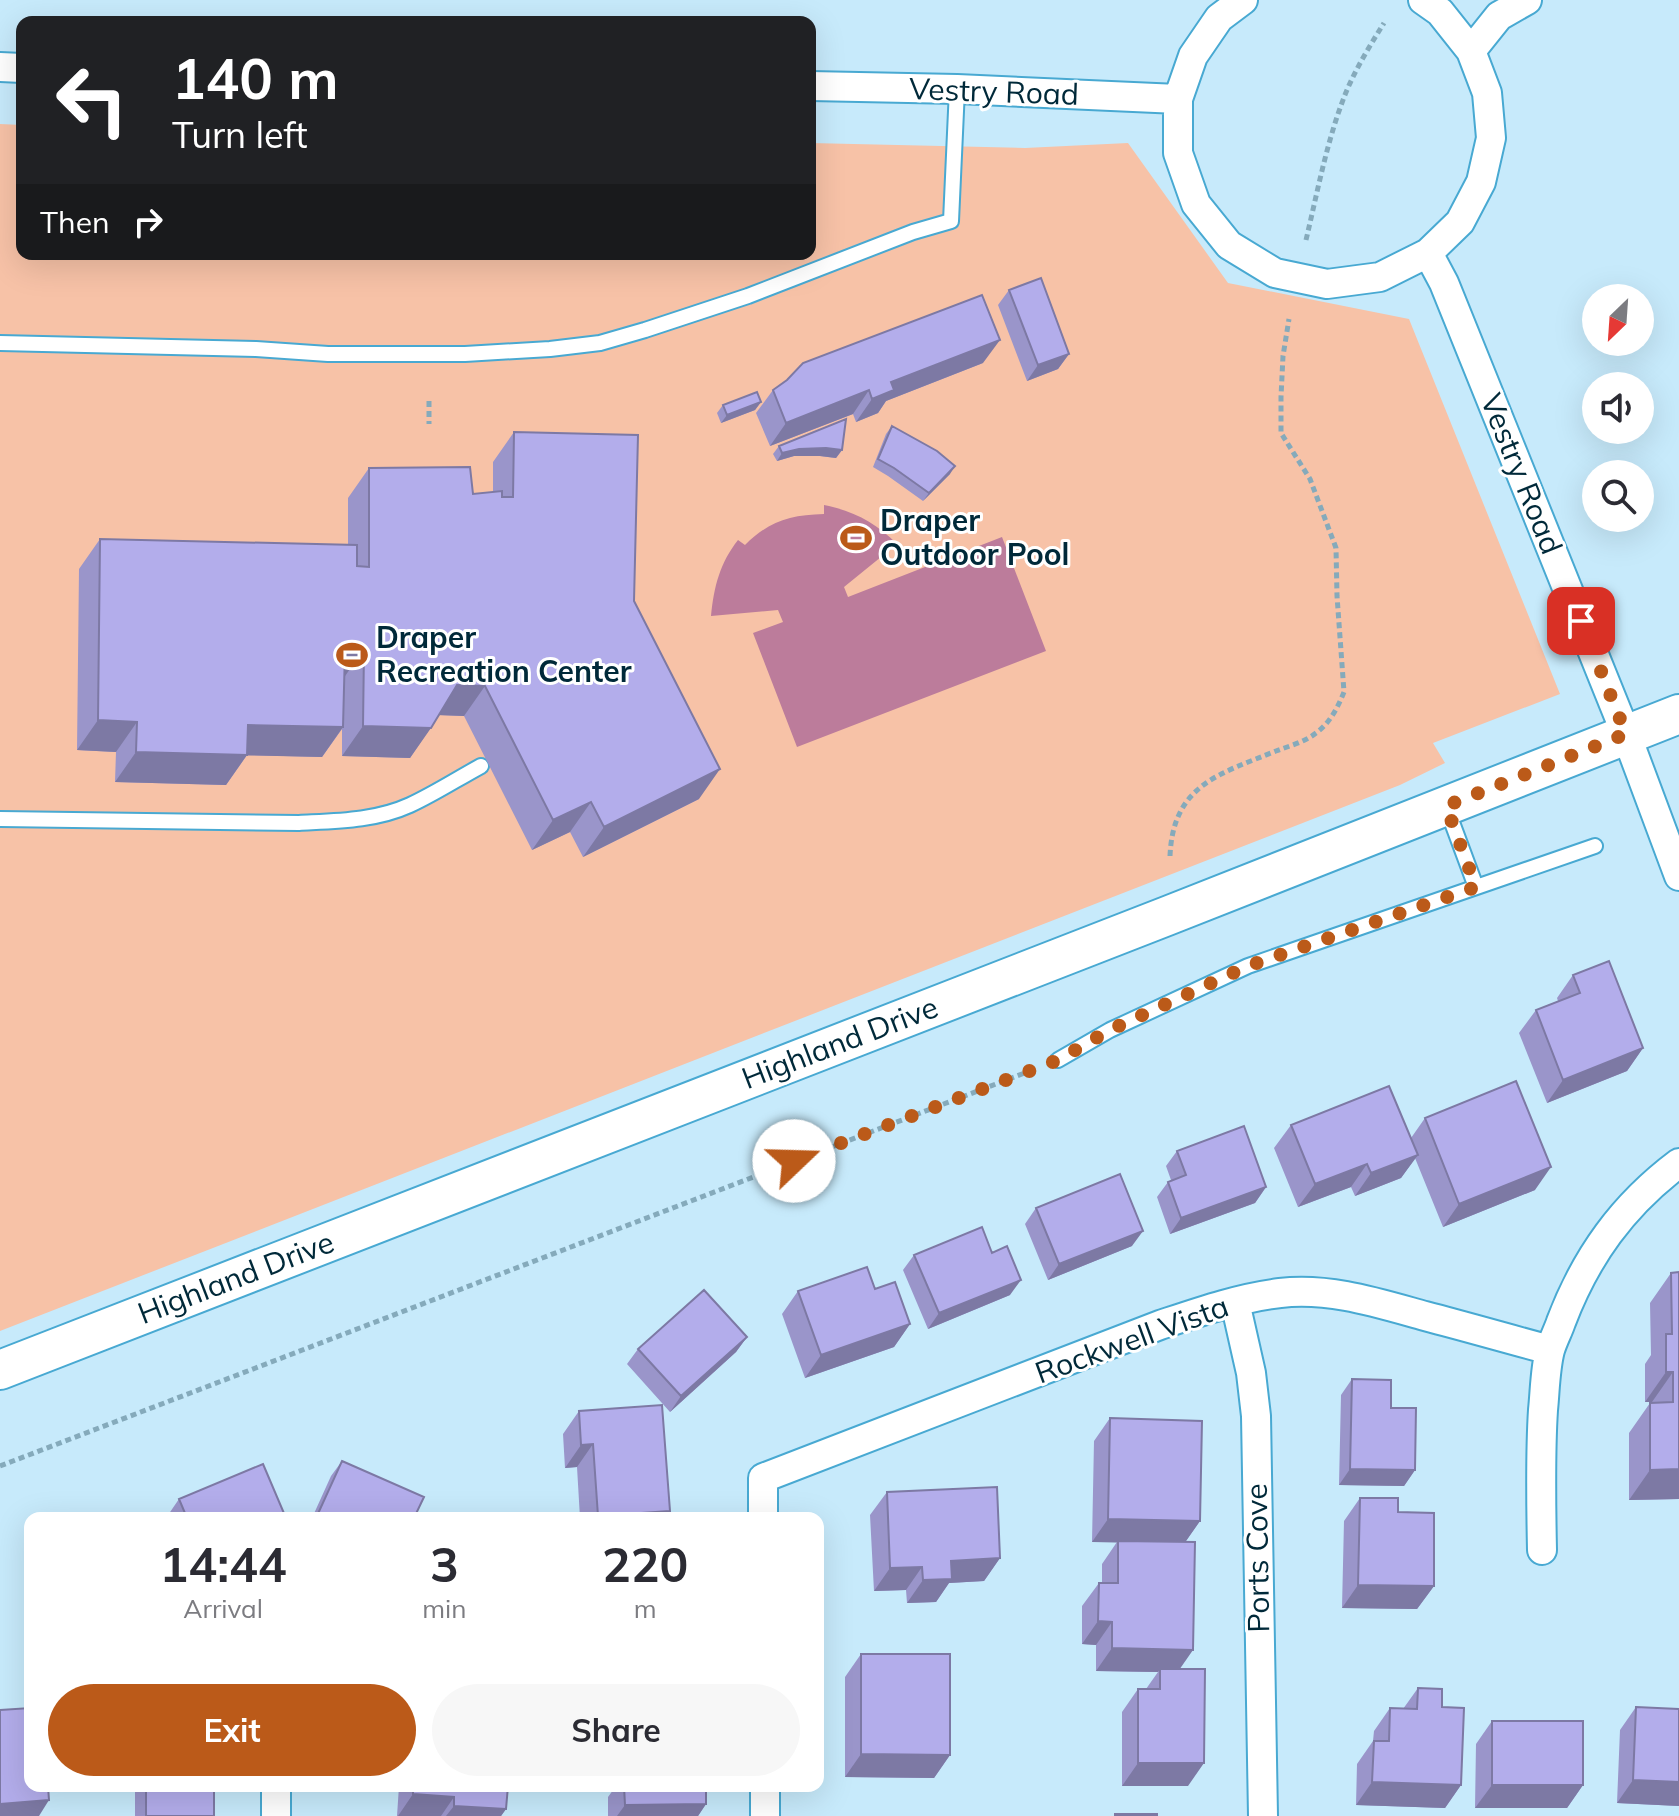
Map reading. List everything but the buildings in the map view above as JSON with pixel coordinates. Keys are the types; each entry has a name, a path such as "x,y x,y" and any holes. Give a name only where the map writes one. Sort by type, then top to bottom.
{"main road":[{"name":"Highland Drive","path":"0,1370 1679,714"}],"street":[{"path":"1243,0 1219,18 1193,56 1178,99 1178,153 1196,204 1229,245 1275,273 1327,284 1380,277 1428,253 1460,222 1481,182 1491,138 1487,93 1471,51 1440,12 1423,0"},
{"path":"1471,51 1499,16 1527,0"},
{"name":"Vestry Road","path":"816,86 1178,99"},
{"name":"Vestry Road","path":"1428,253 1444,283 1626,734 1673,841 1679,876"},
{"path":"1542,1550 1540,1454 1550,1350 1584,1270 1606,1234 1635,1200 1679,1163"},
{"name":"Rockwell Vista","path":"763,1512 763,1478 1160,1325 1235,1302 1281,1293 1356,1297 1550,1350"},
{"name":"Ports Cove","path":"1235,1302 1251,1373 1256,1416 1263,1816"},
{"path":"276,1792 276,1816"},
{"path":"765,1792 765,1816"}],"lane":[{"path":"0,343 256,349 328,354 465,354 600,343 748,296 913,232 951,221 957,89"},
{"path":"0,819 343,821 409,806 481,766"},
{"path":"1446,806 1476,887"},
{"path":"1058,1060 1110,1030 1248,966 1595,846"}],"path":[{"path":"1306,240 1343,98 1384,23"},
{"path":"1170,856 1177,815 1196,791 1225,771 1315,734 1333,714 1344,692 1336,548 1310,479 1281,433 1283,356 1289,319"},
{"path":"429,401 429,424"},
{"path":"0,1466 1058,1060"}],"shaded area":[{"path":"0,124 16,125 16,260 816,260 816,143 1025,148 1128,143 1228,283 1409,319 1560,694 1433,743 1445,763 1400,785 0,1331"},
{"path":"824,505 864,519 897,544 844,587 848,597 1002,537 1046,651 797,747 753,633 783,622 778,610 711,616 719,575 738,540 745,545 763,530 781,521 824,514"}],"place":[{"name":"Draper Outdoor Pool","path":"856,538"},
{"name":"Draper Recreation Center","path":"352,655"}],"route":[{"path":"794,1161 1058,1060 1110,1030 1248,966 1476,887 1446,806 1626,734 1581,621"}]}
